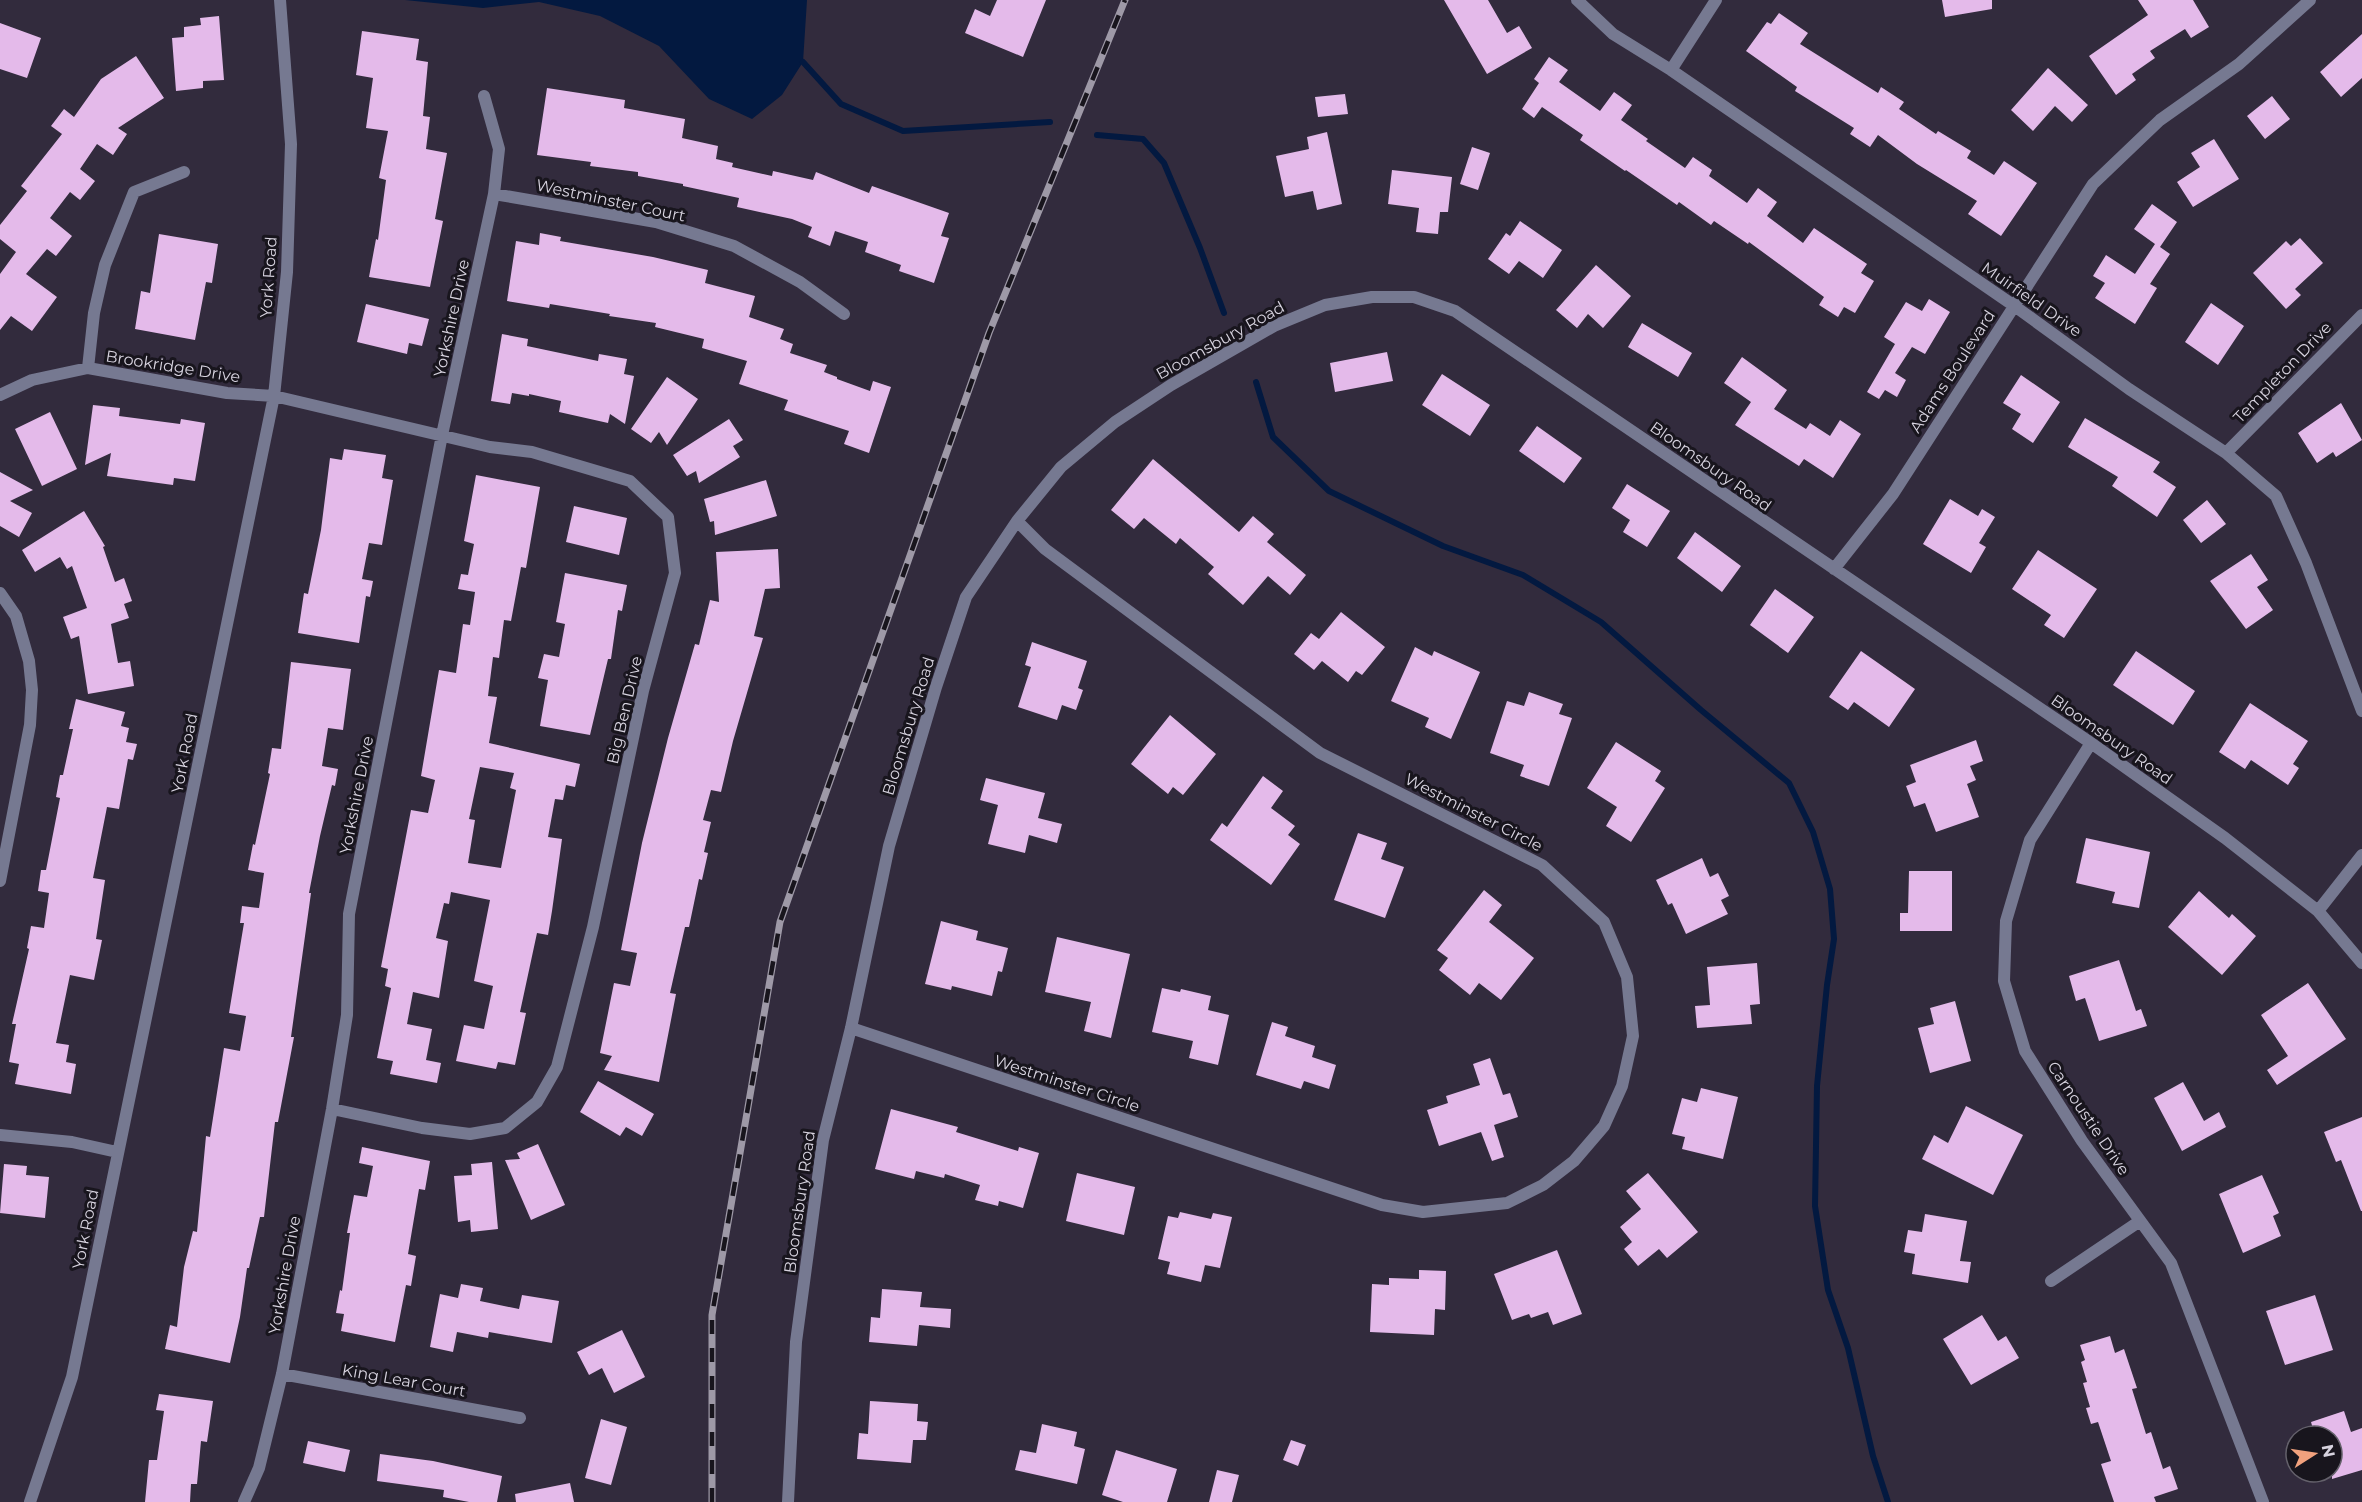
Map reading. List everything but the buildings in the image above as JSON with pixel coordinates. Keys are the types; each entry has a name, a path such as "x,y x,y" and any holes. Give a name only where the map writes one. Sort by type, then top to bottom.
{"street":[{"name":"York Road","path":"30,1502 72,1377 274,396 287,272 291,144 280,0"},
{"name":"Muirfield Drive","path":"1577,0 1613,34 1671,70 2013,305 2129,389 2226,453 2276,496 2306,563 2362,711"},
{"path":"1671,70 1716,0"},
{"name":"Adams Boulevard","path":"1834,569 1893,494 2093,184 2160,120 2239,64 2310,0"},
{"name":"Yorkshire Drive","path":"244,1502 259,1468 282,1374 332,1109 347,1015 349,914 442,435 494,194 499,149 484,96"},
{"path":"88,369 94,313 105,265 134,192 184,172"},
{"name":"Westminster Court","path":"494,194 656,222 735,246 800,282 844,314"},
{"name":"Bloomsbury Road","path":"788,1502 796,1342 823,1140 851,1028 889,846 936,687 966,597 1017,521 1061,467 1115,422 1172,385 1274,326 1325,305 1372,297 1414,297 1455,311 2091,743 2225,838 2318,911 2362,963"},
{"name":"Templeton Drive","path":"2226,453 2362,315"},
{"name":"Brookridge Drive","path":"0,395 32,380 88,369 227,393 274,396"},
{"name":"Big Ben Drive","path":"274,396 490,447 532,452 630,481 668,517 675,573 643,691 592,927 557,1067 537,1102 506,1128 470,1134 422,1128 332,1109"},
{"name":"Westminster Circle","path":"851,1028 1382,1205 1423,1212 1507,1203 1543,1185 1574,1161 1604,1126 1622,1086 1633,1036 1627,977 1604,922 1542,865 1320,753 1045,549 1017,521"},
{"path":"0,593 16,616 29,661 32,690 30,725 0,881"},
{"name":"Carnoustie Drive","path":"2091,743 2030,840 2006,921 2004,981 2025,1051 2082,1141 2171,1263 2263,1502"},
{"path":"2318,911 2362,855"},
{"path":"0,1136 72,1142 117,1152"},
{"path":"2051,1281 2140,1221"},
{"name":"King Lear Court","path":"282,1374 520,1418"}],"water":[{"path":"405,0 807,0 803,62 782,95 752,119 709,99 659,46 600,16 539,2 483,8"}],"waterway":[{"path":"803,62 841,104 903,131 1050,122"},
{"path":"1097,135 1143,139 1164,163 1200,248 1224,313"},
{"path":"1256,382 1273,437 1329,491 1443,546 1523,575 1601,622 1789,783 1813,832 1830,889 1834,939 1817,1086 1815,1206 1828,1290 1848,1348 1873,1456 1888,1502"}],"railway":[{"path":"712,1502 712,1315 780,922 989,333 1125,0"}]}
